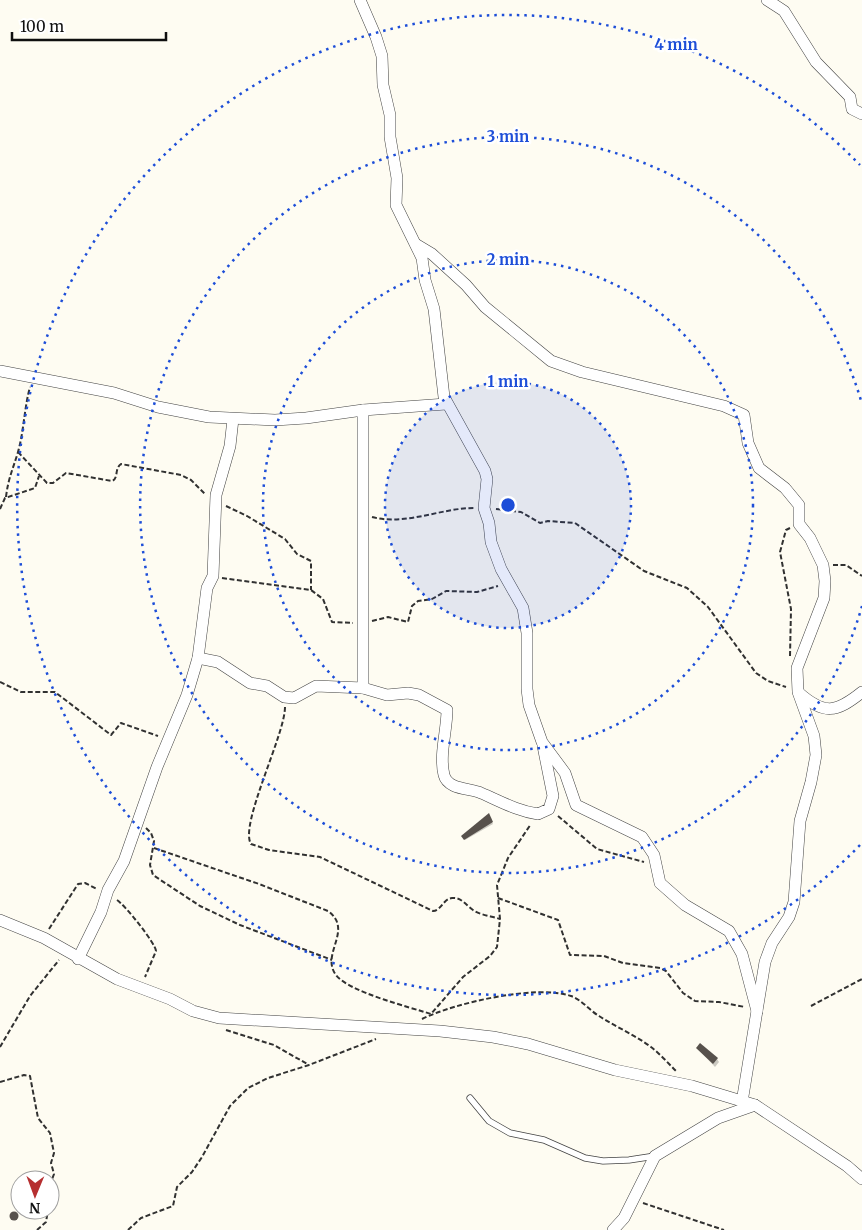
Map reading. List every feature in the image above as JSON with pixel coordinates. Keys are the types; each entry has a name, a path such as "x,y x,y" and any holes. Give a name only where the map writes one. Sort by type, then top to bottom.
{"street":[{"path":"198,658 218,662 250,682 267,686 284,697 294,698 316,686 363,688 387,695 413,694 447,710 444,766 448,781 462,789 480,792 502,804 538,814 549,809 552,802 552,790 542,742 526,688 527,633 523,608 510,587 490,542 489,523 484,508 486,471 446,404 434,309 425,280 422,258 396,205 397,178 390,138 390,115 383,86 382,56 360,0"},
{"path":"767,0 784,11 816,62 850,97 852,109 862,114"},
{"path":"417,245 432,254 485,307 551,361 582,372 724,406 744,414 748,443 759,468 784,488 799,505 799,524 810,538 823,565 824,598 797,668 798,692 814,736 814,769 800,821 793,910 768,952 742,1102"},
{"path":"0,371 114,393 178,411 208,417 233,419 306,418 363,410 446,404"},
{"path":"363,410 363,688"},
{"path":"78,959 102,912 108,890 124,861 168,740 187,695 198,658 207,588 213,576 218,483 230,446 233,419"},
{"path":"798,692 812,705 826,710 848,703 862,692"},
{"path":"542,742 565,773 576,805 642,837 654,855 660,882 678,900 722,925 734,937 749,974 757,1011"},
{"path":"0,920 44,938 78,959 117,979 170,999 193,1011 219,1018 400,1029 493,1037 528,1044 615,1070 692,1086 755,1105 847,1166 862,1179"},
{"path":"613,1230 624,1218 655,1156 718,1118 755,1105"}],"lane":[{"path":"470,1098 489,1121 510,1133 544,1140 585,1158 611,1161 655,1156"}],"path":[{"path":"0,510 6,497 11,469 18,452 23,413 32,378"},
{"path":"18,452 39,476 50,484 66,473 112,482 116,477 117,468 121,464 187,478 216,502 247,516 288,541 297,554 309,558 312,563 311,590"},
{"path":"6,497 30,491 37,486 39,476"},
{"path":"363,514 382,519 426,515 457,508 484,508 521,512 540,523 569,522 582,526 644,571 687,588 708,607 756,673 768,681 798,692"},
{"path":"790,658 791,609 780,552 786,530 799,524"},
{"path":"823,565 842,564 862,576"},
{"path":"213,576 311,590 323,599 332,622 363,624 388,618 408,622 414,603 432,598 446,591 476,592 493,586 510,587"},
{"path":"0,682 21,692 55,692 109,734 112,734 121,723 168,740"},
{"path":"284,697 282,727 268,763 250,826 248,839 251,844 269,850 320,857 433,911 439,909 447,900 455,898 460,899 477,913 500,919"},
{"path":"549,809 597,849 656,865"},
{"path":"431,1014 463,977 490,956 497,947 500,919 497,885 508,858 538,814"},
{"path":"138,821 151,833 154,848 150,862 152,873 185,897 240,925 332,960"},
{"path":"154,848 259,884 328,911 335,916 339,925 332,960 334,973 348,984 431,1014"},
{"path":"44,938 78,884 85,882 96,888 108,890 112,897 126,906 141,930 156,947 156,951 145,974 144,990"},
{"path":"498,898 558,920 570,955 604,956 623,963 660,968 666,971 683,993 695,1001 736,1004 757,1011"},
{"path":"0,1047 30,996 66,952"},
{"path":"812,1006 862,979"},
{"path":"400,1029 431,1014 484,999 511,995 562,994 572,997 598,1016 652,1047 678,1073"},
{"path":"222,1028 274,1045 309,1065"},
{"path":"128,1230 141,1218 173,1206 176,1187 192,1172 230,1106 248,1088 268,1078 309,1065 382,1036"},
{"path":"0,1082 24,1075 28,1075 32,1080 38,1118 50,1133 54,1153 51,1163 53,1170"},
{"path":"633,1200 724,1230"},
{"path":"36,1230 46,1220"}],"building":[{"path":"489,813 493,822 464,840 461,836"},
{"path":"700,1043 718,1058 713,1064 696,1048"}]}
